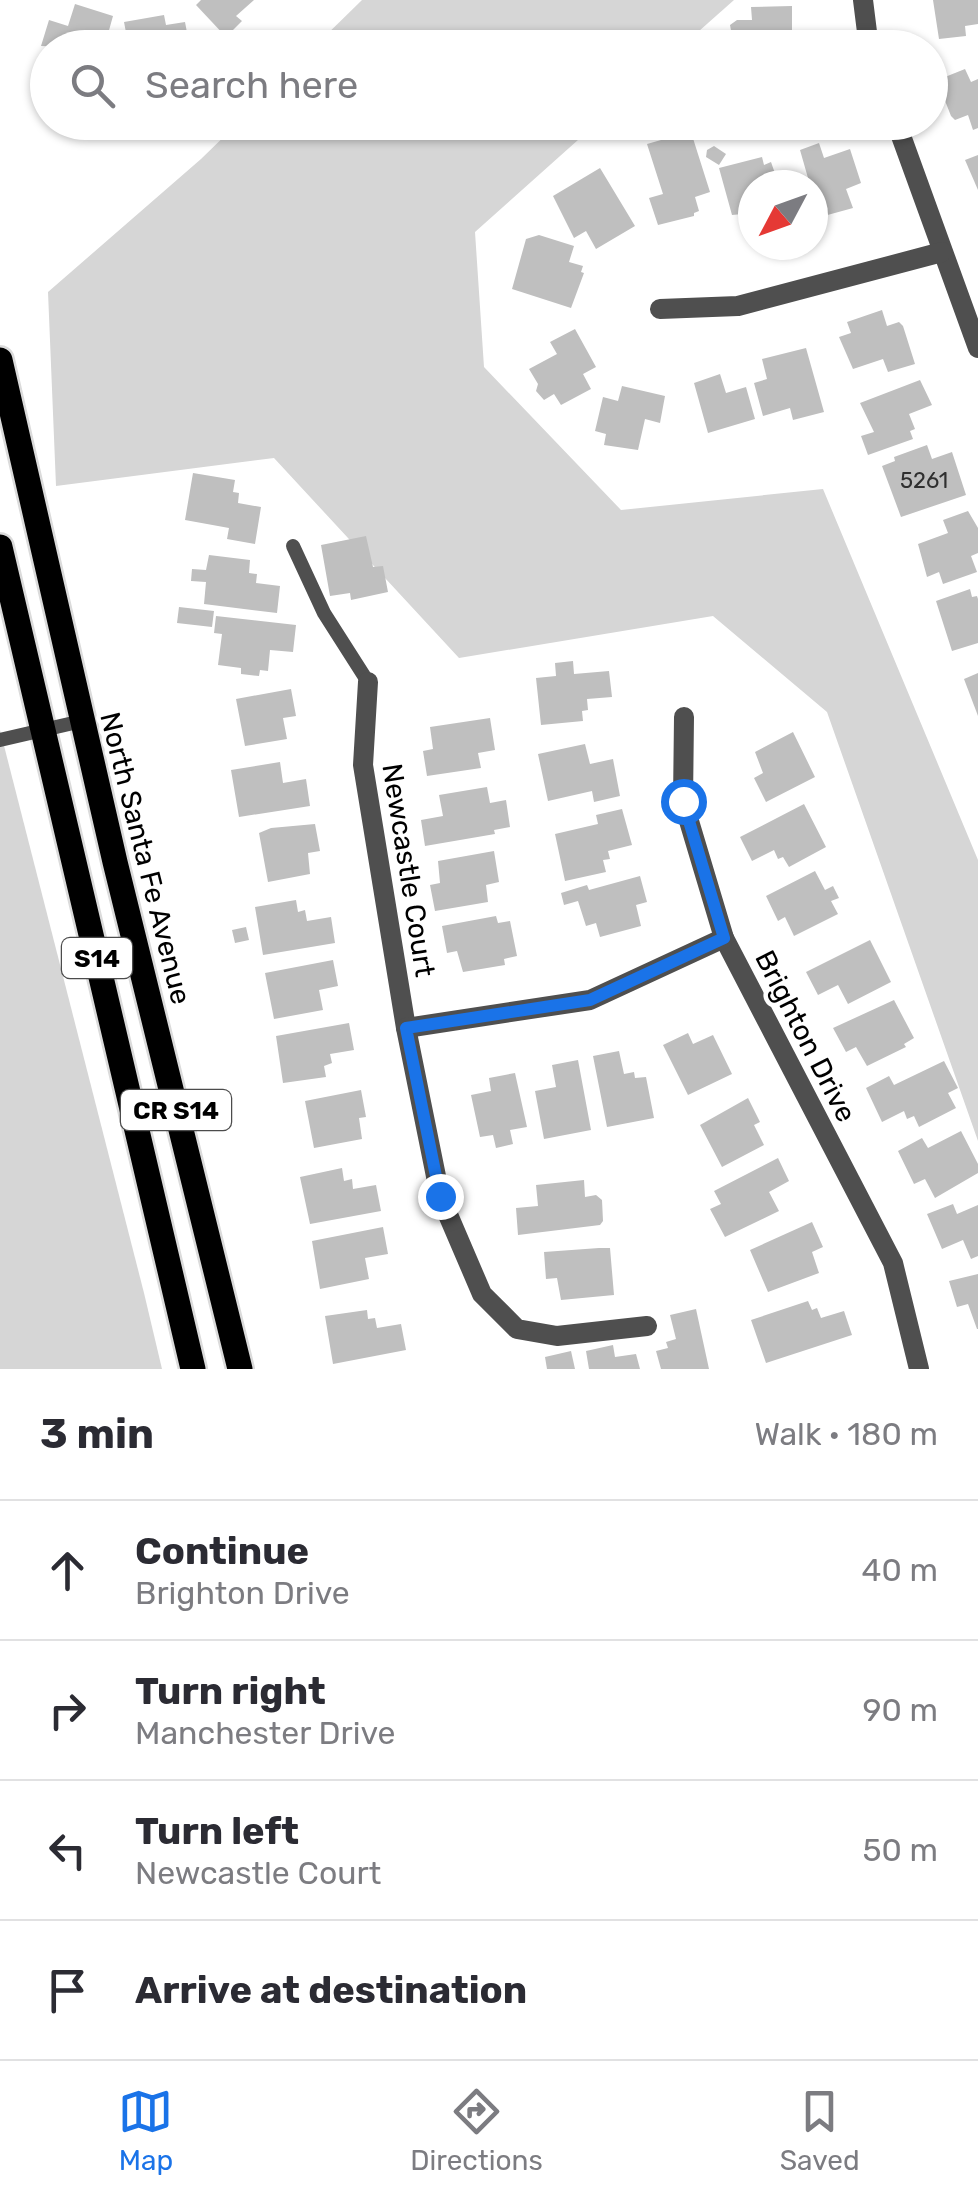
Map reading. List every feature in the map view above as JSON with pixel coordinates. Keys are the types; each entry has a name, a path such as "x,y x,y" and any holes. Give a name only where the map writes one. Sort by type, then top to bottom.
{"main road":[{"name":"North Santa Fe Avenue","path":"0,360 82,721 240,1369"},
{"name":"S14","path":"0,548 192,1369"}],"street":[{"path":"862,0 866,30"},
{"path":"902,140 978,348"},
{"path":"660,309 738,306 942,252"},
{"name":"Newcastle Court","path":"368,682 362,765 406,1028 440,1196 482,1294 518,1329 557,1336 646,1326"},
{"name":"Brighton Drive","path":"684,717 683,801 724,938 893,1263 920,1369"},
{"path":"406,1028 590,1000 724,938"}],"lane":[{"path":"293,546 324,612 368,682"},
{"path":"0,740 82,721"}],"shaded area":[{"path":"362,0 734,0 700,30 331,30"},
{"path":"221,140 578,140 475,232 484,367 621,510 823,489 978,860 978,1141 827,712 713,616 459,658 274,458 56,486 48,292"},
{"path":"0,730 144,1293 162,1369 0,1369"}],"building":[{"path":"201,0 254,0 236,16 242,21 233,30 219,30 196,5"},
{"path":"933,0 978,0 978,24 965,26 966,36 948,38 948,30 938,30"},
{"path":"75,4 113,16 109,30 46,30 49,20 68,26"},
{"path":"792,6 792,30 731,30 730,25 737,20 752,20 751,7"},
{"path":"164,15 166,25 185,22 187,30 126,30 124,22"},
{"path":"965,69 971,82 978,79 978,128 973,130 968,115 955,120 951,116 948,76"},
{"path":"694,140 710,192 695,197 699,211 694,216 658,225 649,198 663,194 647,144"},
{"path":"819,143 824,158 850,149 861,183 846,189 853,208 828,215 828,170 806,170 800,150"},
{"path":"714,146 726,154 719,165 706,157 707,150"},
{"path":"978,155 978,190 965,160"},
{"path":"762,157 764,165 771,162 774,170 738,170 738,214 732,215 719,168"},
{"path":"600,168 635,226 596,249 586,231 574,238 553,196"},
{"path":"539,235 574,246 569,262 583,266 571,308 512,289 526,239"},
{"path":"882,310 887,326 899,322 903,326 915,364 888,372 883,359 853,369 839,337 851,333 847,322"},
{"path":"575,329 596,367 583,374 591,389 561,405 554,394 544,400 536,391 538,384 529,369 557,354 550,342"},
{"path":"806,348 824,412 793,420 790,408 763,416 754,383 767,379 762,359"},
{"path":"720,374 726,393 746,387 755,419 708,433 694,383"},
{"path":"920,380 932,405 909,414 915,429 910,431 913,439 868,455 861,436 874,432 860,403"},
{"path":"622,386 665,396 660,423 645,419 638,450 604,445 606,434 595,431 603,397 618,401"},
{"path":"927,445 932,459 952,452 966,495 901,517 882,466 895,461 894,457"},
{"path":"193,473 235,480 233,492 239,493 238,503 261,507 255,544 227,539 229,528 185,520"},
{"path":"968,511 978,528 978,553 971,556 977,572 943,584 939,572 927,577 918,544 948,533 943,520"},
{"path":"366,536 373,567 383,566 388,592 351,600 350,593 330,596 321,545"},
{"path":"209,555 250,560 249,573 257,574 256,583 280,586 277,613 204,604 206,582 191,581 192,569 206,570"},
{"path":"970,589 972,597 978,599 978,643 952,651 936,601"},
{"path":"179,607 214,611 212,627 177,623"},
{"path":"216,616 296,625 293,652 270,650 268,671 260,670 259,676 241,674 241,668 218,665 222,634 214,633"},
{"path":"573,661 574,674 609,671 612,697 587,699 583,721 541,725 536,678 556,676 555,663"},
{"path":"978,673 978,716 964,679"},
{"path":"291,689 296,716 283,718 287,739 245,746 236,699"},
{"path":"490,718 495,750 478,753 481,768 427,776 423,751 433,749 430,727"},
{"path":"793,732 815,777 766,802 754,778 763,773 755,752"},
{"path":"585,744 590,764 613,759 620,796 594,802 592,791 548,801 538,754"},
{"path":"280,762 283,783 306,779 310,806 239,817 231,770"},
{"path":"487,787 490,803 506,800 510,827 494,830 495,834 425,846 421,820 443,816 439,795"},
{"path":"804,804 826,847 789,867 774,850 752,861 740,837"},
{"path":"622,809 632,845 608,851 610,859 603,860 606,872 565,881 555,834 598,824 596,815"},
{"path":"315,824 320,851 308,853 310,874 268,882 259,833 271,828"},
{"path":"494,851 499,882 486,885 488,902 435,911 430,885 440,883 438,861"},
{"path":"815,871 825,890 833,886 839,898 831,901 838,914 794,936 785,917 778,921 766,896"},
{"path":"640,876 647,902 636,905 641,926 600,937 596,923 586,926 578,901 564,905 561,893"},
{"path":"296,900 298,912 305,910 307,921 331,917 335,943 263,955 255,907"},
{"path":"496,916 498,923 510,921 517,956 504,959 505,965 463,972 457,951 447,953 442,926"},
{"path":"246,927 249,940 235,943 232,930"},
{"path":"870,940 891,982 848,1004 838,985 818,995 806,972"},
{"path":"333,960 338,986 319,990 323,1010 274,1019 265,973"},
{"path":"894,1000 914,1038 904,1044 906,1047 867,1066 856,1047 846,1052 833,1028"},
{"path":"349,1023 354,1050 330,1054 332,1063 324,1066 326,1077 283,1083 276,1036"},
{"path":"688,1033 693,1044 713,1035 732,1074 688,1095 663,1045"},
{"path":"619,1051 624,1074 634,1072 635,1078 646,1077 654,1118 607,1127 593,1056"},
{"path":"578,1060 591,1130 544,1139 535,1091 556,1087 552,1065"},
{"path":"944,1061 958,1088 948,1093 956,1108 919,1127 914,1116 907,1119 904,1111 882,1122 866,1088 889,1076 894,1085"},
{"path":"515,1073 527,1127 510,1130 513,1144 496,1148 493,1135 480,1137 471,1095 491,1091 489,1078"},
{"path":"361,1090 366,1117 359,1118 362,1139 314,1148 305,1101"},
{"path":"748,1098 760,1122 754,1125 764,1145 722,1167 700,1125"},
{"path":"961,1131 978,1164 978,1173 935,1198 925,1179 914,1184 898,1151 922,1138 928,1148"},
{"path":"778,1158 789,1181 769,1192 779,1211 725,1237 710,1209 721,1204 714,1191"},
{"path":"342,1168 344,1181 352,1179 353,1189 376,1185 381,1211 310,1224 300,1177"},
{"path":"584,1180 585,1197 596,1195 602,1200 600,1225 518,1235 516,1208 538,1206 536,1185"},
{"path":"953,1204 957,1214 978,1205 978,1256 971,1259 963,1240 942,1249 927,1214"},
{"path":"812,1222 823,1247 812,1252 819,1273 768,1292 750,1250"},
{"path":"383,1227 388,1254 365,1258 369,1279 320,1289 312,1241"},
{"path":"610,1248 614,1295 561,1300 557,1278 546,1279 544,1252"},
{"path":"978,1274 977,1329 968,1304 957,1307 949,1281"},
{"path":"808,1301 821,1318 844,1311 852,1335 766,1363 751,1320"},
{"path":"696,1309 709,1369 661,1369 656,1351 668,1348 666,1342 676,1339 670,1315"},
{"path":"367,1310 368,1319 375,1318 377,1328 401,1324 406,1350 333,1364 325,1316"},
{"path":"613,1345 615,1357 636,1354 640,1369 589,1369 586,1351"},
{"path":"571,1351 575,1369 547,1369 545,1357"}],"route":[{"path":"440,1196 406,1028 590,1000 724,938 683,801"}]}
